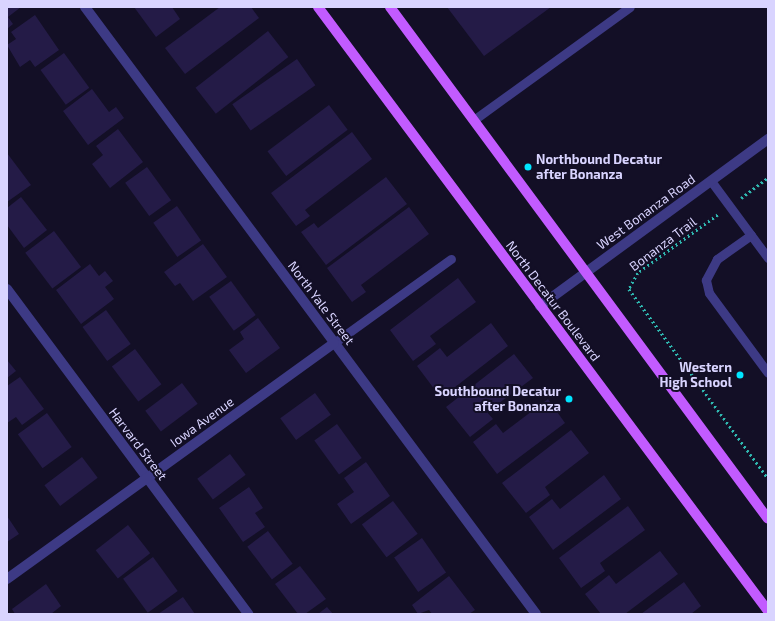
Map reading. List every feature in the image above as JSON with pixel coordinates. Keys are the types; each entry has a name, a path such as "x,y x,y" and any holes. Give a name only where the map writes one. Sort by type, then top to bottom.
{"main road":[{"name":"North Decatur Boulevard","path":"318,7 768,611"},
{"path":"390,7 475,119 585,272 768,519"}],"street":[{"name":"North Yale Street","path":"85,7 536,614"},
{"name":"West Bonanza Road","path":"540,306 768,139"},
{"name":"Harvard Street","path":"7,289 248,614"},
{"name":"Iowa Avenue","path":"7,579 334,343"}],"lane":[{"path":"475,119 627,8"},
{"path":"711,181 768,258"},
{"path":"751,235 717,259 706,280 709,293 768,373"},
{"path":"334,343 451,260"}],"path":[{"name":"Bonanza Trail","path":"768,178 638,273 629,289 768,478"}],"building":[{"path":"7,7 21,7 8,17 13,24 7,29"},
{"path":"134,7 172,7 180,19 156,37"},
{"path":"220,7 251,7 259,18 185,74 165,48"},
{"path":"447,7 551,7 484,56"},
{"path":"35,15 59,50 35,67 30,60 20,67 7,45 16,39 11,32"},
{"path":"268,31 288,57 216,114 196,88"},
{"path":"64,53 89,88 66,105 41,70"},
{"path":"297,59 315,85 251,131 232,104"},
{"path":"92,89 109,112 116,107 124,118 88,145 63,111"},
{"path":"329,105 348,130 286,176 268,151"},
{"path":"118,129 143,162 110,188 92,164 103,155 96,146"},
{"path":"352,132 372,159 305,210 310,216 296,226 271,193"},
{"path":"7,153 31,185 7,202"},
{"path":"147,167 171,200 149,216 125,183"},
{"path":"386,177 407,204 326,265 301,232 314,223 318,228"},
{"path":"21,197 47,230 24,248 7,225 7,208"},
{"path":"177,206 201,240 177,257 153,223"},
{"path":"409,207 429,234 361,285 366,292 352,302 327,268"},
{"path":"54,231 81,267 52,289 25,253"},
{"path":"203,244 227,277 193,301 180,283 175,286 164,272"},
{"path":"90,264 99,276 105,271 113,281 105,287 114,299 81,324 56,290"},
{"path":"458,278 476,302 430,336 436,344 413,361 390,330"},
{"path":"231,281 256,315 234,331 209,297"},
{"path":"106,310 131,344 107,361 83,327"},
{"path":"258,318 280,348 246,373 229,350 244,339 240,332"},
{"path":"491,323 508,346 441,398 417,366 440,348 447,357"},
{"path":"135,349 161,384 138,402 112,366"},
{"path":"514,354 533,378 487,412 493,419 470,437 446,407"},
{"path":"7,360 16,371 7,378"},
{"path":"20,377 44,409 22,425 16,417 7,423 7,386"},
{"path":"182,383 198,404 161,431 145,411"},
{"path":"315,393 331,415 296,440 280,418"},
{"path":"548,399 565,423 497,474 473,442 496,424 503,433"},
{"path":"47,413 72,447 43,468 18,434"},
{"path":"337,424 362,458 339,474 314,440"},
{"path":"571,430 589,453 545,487 550,495 526,513 502,483"},
{"path":"230,454 246,475 213,499 197,479"},
{"path":"82,457 98,478 60,506 44,485"},
{"path":"366,462 390,496 351,524 337,504 354,492 344,478"},
{"path":"604,475 621,499 553,550 529,517 552,499 560,509"},
{"path":"249,487 263,508 255,513 265,527 243,542 219,508"},
{"path":"393,501 418,534 387,557 362,524"},
{"path":"628,506 645,530 600,563 605,571 581,588 559,558"},
{"path":"7,516 19,534 7,542"},
{"path":"128,525 150,553 118,579 96,550"},
{"path":"268,531 293,564 272,579 247,547"},
{"path":"422,538 446,572 418,592 394,558"},
{"path":"660,551 678,574 625,614 601,614 585,594 609,575 616,584"},
{"path":"153,557 178,591 148,613 123,579"},
{"path":"300,566 326,599 305,614 298,614 275,584"},
{"path":"449,576 475,610 469,614 432,614 429,610 418,614 412,605"},
{"path":"684,582 701,606 691,614 641,614"},
{"path":"46,584 61,606 51,614 15,614 12,609"},
{"path":"183,597 195,614 158,614"},
{"path":"327,607 333,614 318,614"}],"place":[{"name":"Northbound Decatur after Bonanza","path":"528,167"},
{"name":"Western High School","path":"740,375"},
{"name":"Southbound Decatur after Bonanza","path":"569,399"}]}
